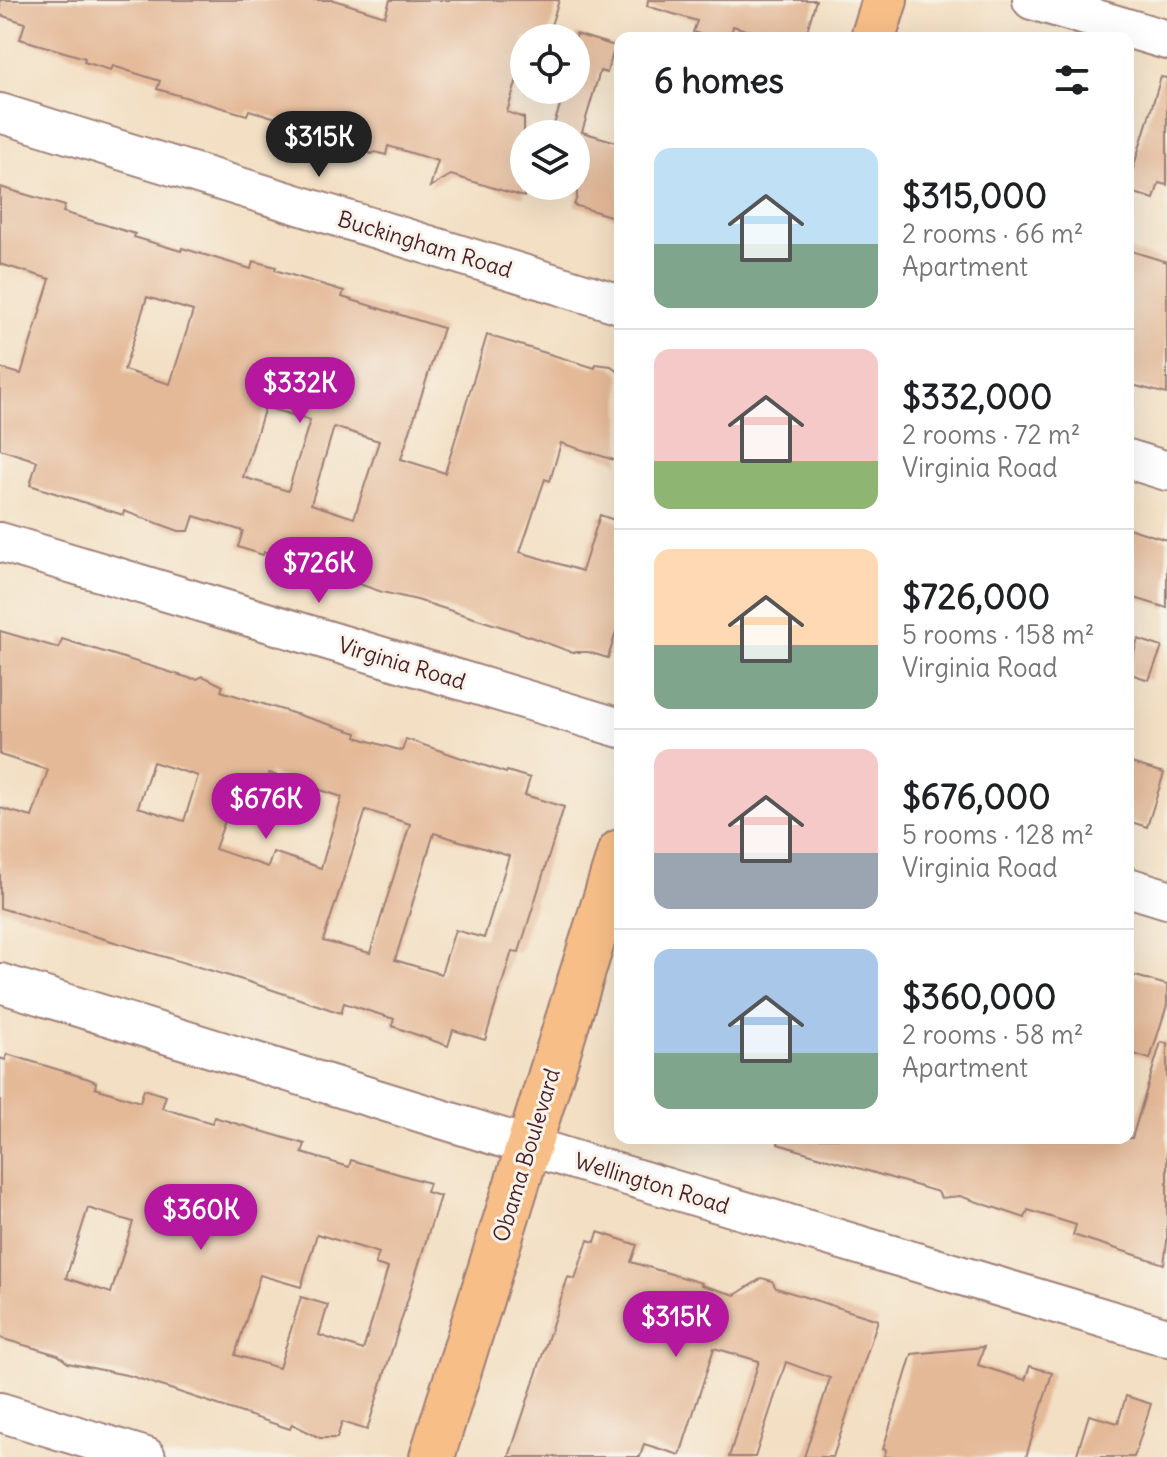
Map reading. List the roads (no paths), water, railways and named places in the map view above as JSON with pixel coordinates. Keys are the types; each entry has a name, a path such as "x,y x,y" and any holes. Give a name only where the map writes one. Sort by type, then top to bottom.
{"main road":[{"path":"875,32 885,0"},
{"name":"Obama Boulevard","path":"432,1457 614,871"}],"street":[{"path":"1032,0 1167,40"},
{"name":"Buckingham Road","path":"0,113 614,302"},
{"path":"1134,461 1167,471"},
{"name":"Virginia Road","path":"0,542 614,726"},
{"path":"1134,889 1167,899"},
{"name":"Wellington Road","path":"0,983 529,1146 1167,1337"},
{"path":"0,1412 146,1457"}]}
